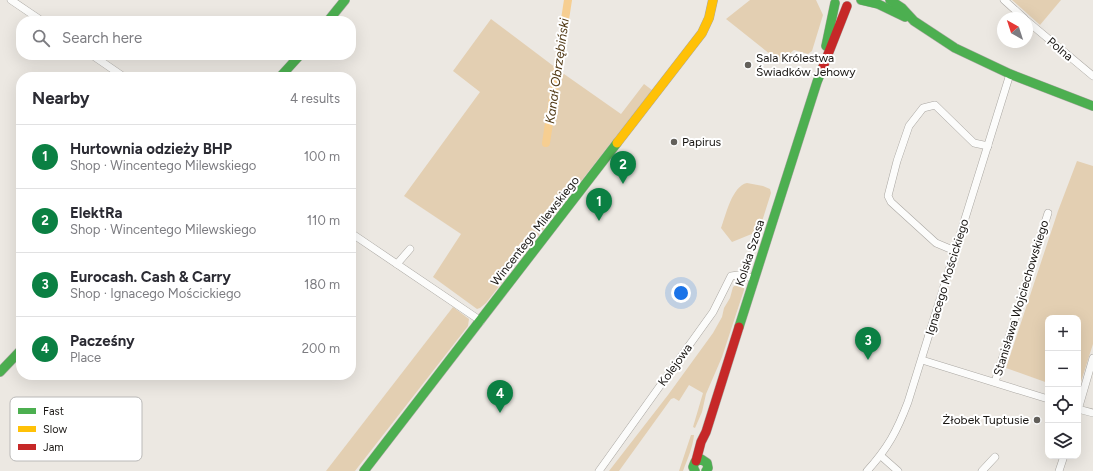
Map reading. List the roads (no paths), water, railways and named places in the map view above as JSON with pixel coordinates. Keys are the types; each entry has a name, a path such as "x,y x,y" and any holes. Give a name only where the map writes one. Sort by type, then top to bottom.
{"street":[{"path":"11,0 35,16"},
{"path":"332,16 344,0"},
{"name":"Wincentego Milewskiego","path":"364,471 702,33 709,18 713,0"},
{"path":"834,1 847,6 855,5 861,0 870,1 882,4 899,14 914,20"},
{"path":"890,0 902,8 914,20 932,34 954,48 1010,74 1093,106"},
{"path":"1004,0 1017,12"},
{"name":"Kolska Szosa","path":"817,82 834,1"},
{"name":"Kolska Szosa","path":"702,468 706,432 754,278 817,82 847,6"},
{"name":"Polna","path":"1033,26 1093,76"},
{"path":"99,60 117,72"},
{"path":"285,72 295,60"},
{"name":"Ignacego Mościckiego","path":"867,471 881,456 896,431 908,402 1010,74"},
{"path":"955,251 936,243 891,202 888,196 897,161 909,126 923,108 935,106 974,142 988,146"},
{"name":"Stanisława Wojciechowskiego","path":"995,382 1048,213"},
{"path":"356,236 481,321"},
{"path":"397,264 410,249"},
{"name":"Kolejowa","path":"599,471 713,312 731,276 738,275 754,278"},
{"path":"0,372 16,355"},
{"path":"1081,399 1093,358"},
{"path":"922,360 1045,398"},
{"path":"1081,410 1093,413"},
{"path":"881,456 898,471"},
{"path":"982,471 995,457"},
{"path":"1059,471 1063,459"}],"waterway":[{"name":"Kanał Obrzębiński","path":"546,143 568,0"}],"place":[{"name":"Sala Królestwa Świadków Jehowy","path":"748,65"},
{"name":"Papirus","path":"674,142"},
{"name":"ElektRa","path":"623,184"},
{"name":"Hurtownia odzieży BHP","path":"599,221"},
{"name":"Eurocash. Cash & Carry","path":"868,360"},
{"name":"Pacześny","path":"500,413"},
{"name":"Żłobek Tuptusie","path":"1037,420"}]}
